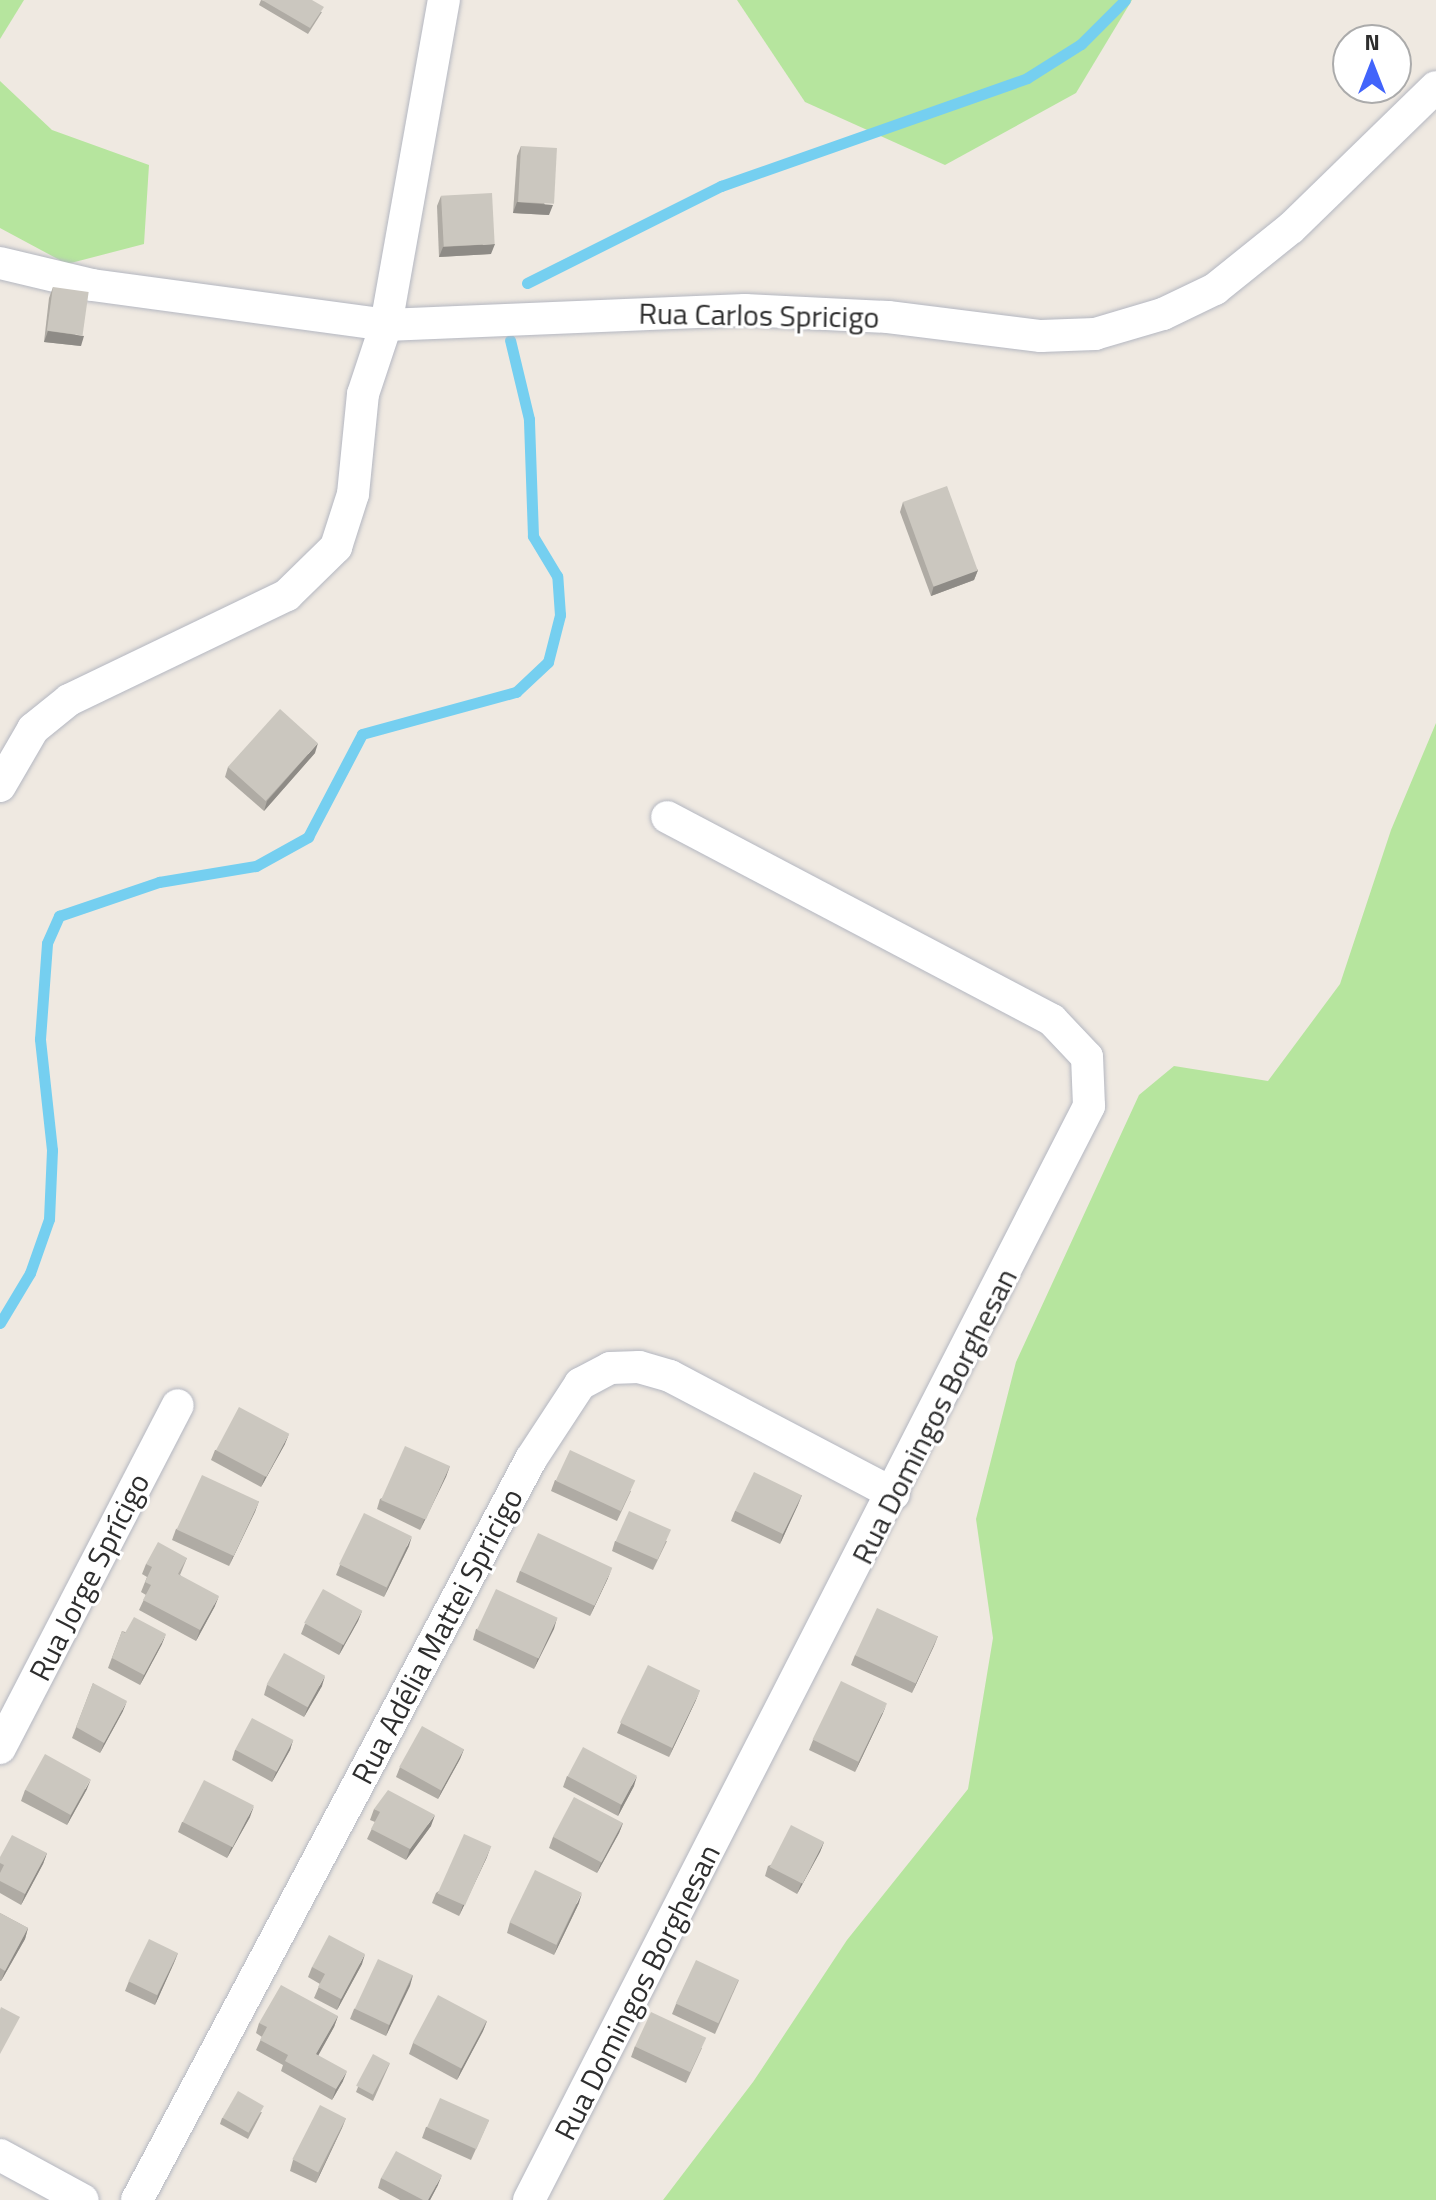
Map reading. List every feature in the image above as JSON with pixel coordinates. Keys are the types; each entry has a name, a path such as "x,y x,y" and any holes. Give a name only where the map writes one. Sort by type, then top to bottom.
{"street":[{"path":"0,786 33,729 69,700 249,616 313,576 346,526 363,394 386,325 444,0"},
{"name":"Rua Carlos Spricigo","path":"0,263 92,285 386,325 745,310 888,317 1041,336 1095,334 1163,314 1215,289 1291,228 1436,87"},
{"name":"Rua Domingos Borghesan","path":"529,2200 1080,1133 1089,1106 1087,1057 1052,1020 667,817"},
{"name":"Rua Adélia Mattei Spricigo","path":"137,2200 531,1459 580,1384 610,1368 639,1367 670,1376 894,1494"},
{"name":"Rua Jorge Sprícigo","path":"0,1748 178,1405"},
{"path":"0,2155 83,2200"}],"green space":[{"path":"0,0 24,0 0,39"},
{"path":"737,0 1132,0 1076,93 945,165 805,102"},
{"path":"0,81 52,130 149,165 144,244 67,264 0,228"},
{"path":"1436,723 1436,2200 663,2200 753,2082 847,1940 968,1789 993,1638 976,1519 1016,1362 1139,1095 1174,1066 1268,1081 1340,984 1391,830"}],"building":[{"path":"262,0 312,0 324,7 310,28"},
{"path":"521,146 557,148 554,204 518,202"},
{"path":"492,193 495,244 444,247 441,196"},
{"path":"53,287 89,292 83,336 47,331"},
{"path":"947,486 978,571 934,587 903,502"},
{"path":"280,709 318,743 266,801 228,767"},
{"path":"239,1407 289,1434 266,1477 216,1450"},
{"path":"405,1446 450,1466 426,1520 381,1500"},
{"path":"570,1450 635,1480 621,1511 556,1481"},
{"path":"754,1472 802,1495 783,1534 735,1511"},
{"path":"202,1475 259,1502 234,1556 177,1529"},
{"path":"629,1511 671,1530 658,1560 616,1541"},
{"path":"364,1513 412,1536 387,1587 339,1564"},
{"path":"538,1533 612,1568 595,1606 520,1571"},
{"path":"158,1542 187,1558 178,1574 219,1596 200,1630 143,1600 151,1585 145,1582 152,1567 146,1564"},
{"path":"323,1589 362,1611 343,1645 304,1623"},
{"path":"496,1589 558,1618 539,1659 477,1630"},
{"path":"877,1608 938,1636 916,1683 855,1655"},
{"path":"134,1617 166,1634 144,1675 112,1658 122,1631 125,1633"},
{"path":"284,1653 325,1676 308,1707 267,1684"},
{"path":"648,1665 700,1690 672,1748 620,1723"},
{"path":"841,1681 887,1703 858,1762 813,1739"},
{"path":"93,1683 127,1701 104,1743 76,1727"},
{"path":"252,1718 293,1740 277,1772 235,1750"},
{"path":"422,1726 464,1749 441,1790 399,1767"},
{"path":"583,1747 637,1776 621,1805 568,1776"},
{"path":"45,1754 90,1779 71,1815 25,1790"},
{"path":"204,1780 254,1805 233,1847 183,1822"},
{"path":"388,1790 435,1815 410,1849 371,1829 380,1812 374,1809"},
{"path":"574,1797 623,1823 601,1863 553,1837"},
{"path":"791,1825 824,1842 803,1884 770,1867"},
{"path":"464,1834 491,1846 465,1906 438,1893"},
{"path":"12,1835 47,1853 25,1894 0,1881 4,1865 0,1863 0,1857"},
{"path":"535,1870 582,1893 556,1945 510,1922"},
{"path":"0,1913 28,1928 5,1971 0,1968"},
{"path":"329,1935 365,1954 341,1999 318,1987 325,1974 312,1967"},
{"path":"149,1939 178,1953 157,1995 128,1981"},
{"path":"378,1959 412,1975 389,2025 355,2009"},
{"path":"696,1960 739,1980 718,2023 676,2004"},
{"path":"281,1985 338,2016 316,2054 347,2071 336,2089 285,2061 288,2055 260,2040 267,2027 259,2023"},
{"path":"438,1995 487,2021 461,2069 413,2043"},
{"path":"1,2007 20,2017 0,2054 0,2010"},
{"path":"651,2012 706,2038 690,2072 635,2046"},
{"path":"373,2054 390,2063 373,2095 356,2086"},
{"path":"238,2091 264,2106 248,2133 222,2118"},
{"path":"440,2098 489,2120 476,2149 427,2127"},
{"path":"320,2105 346,2118 318,2173 292,2159"},
{"path":"396,2151 442,2175 428,2200 381,2178"}],"waterway":[{"path":"527,283 721,186 1027,78 1081,44 1125,0"},
{"path":"0,1323 30,1273 49,1219 52,1150 40,1039 47,943 59,916 159,882 256,866 308,837 362,734 516,692 548,662 560,615 557,576 533,536 529,419 510,340"}]}
